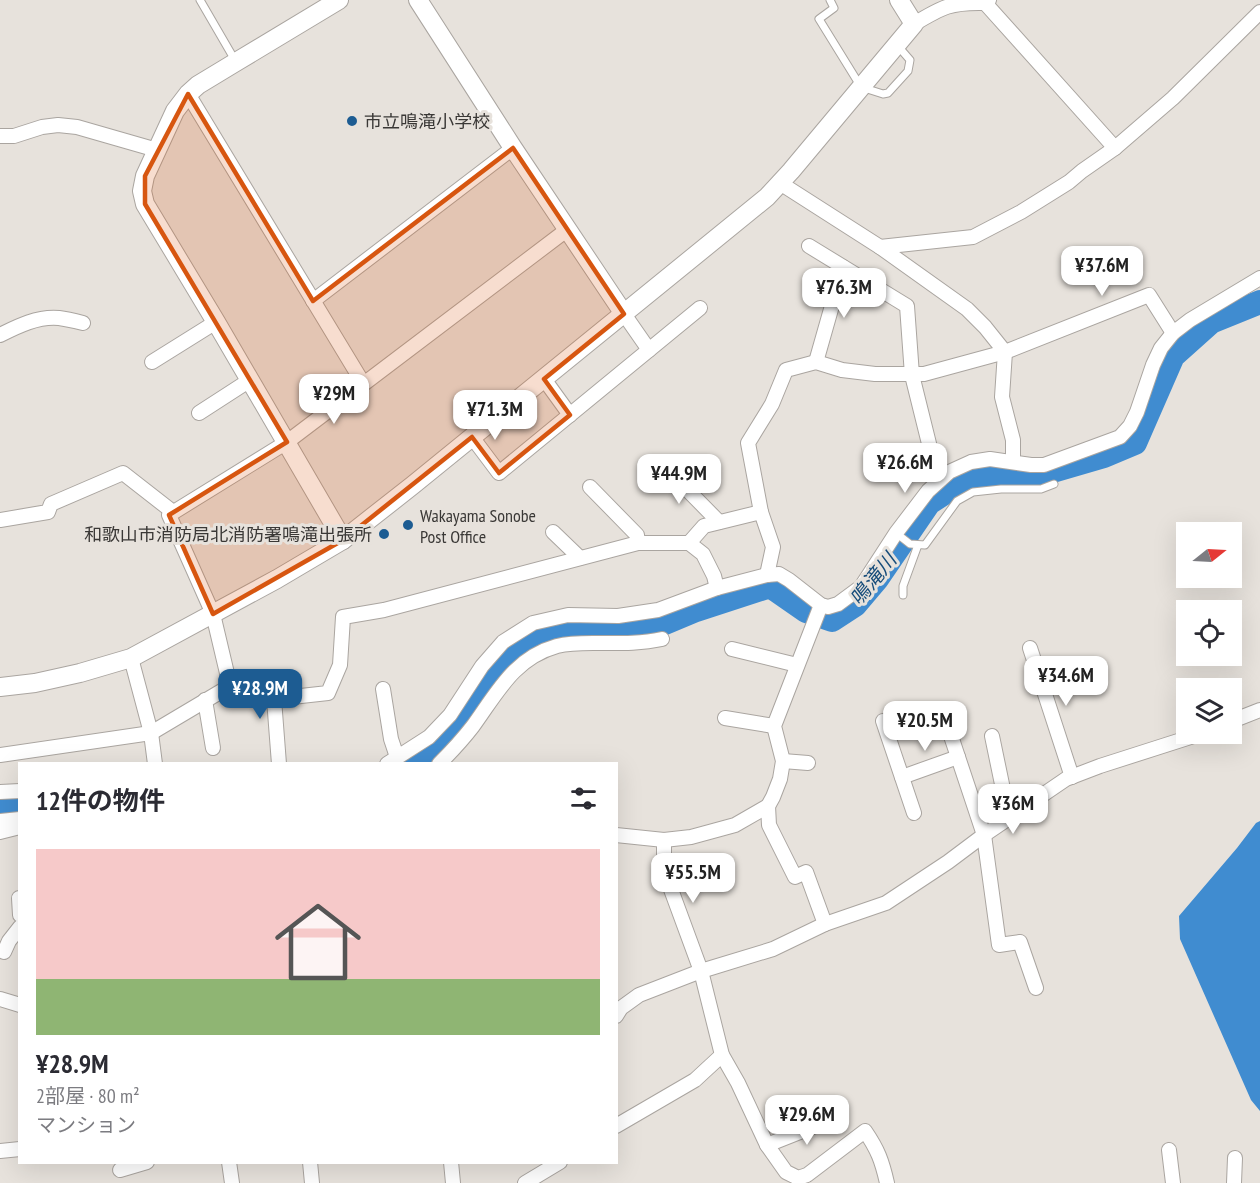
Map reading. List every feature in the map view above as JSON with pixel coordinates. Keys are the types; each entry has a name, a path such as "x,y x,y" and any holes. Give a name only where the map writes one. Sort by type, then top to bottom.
{"street":[{"path":"339,0 198,85 188,94 175,111 145,176 142,191 145,204 343,540"},
{"path":"418,0 513,148 649,350"},
{"path":"899,0 914,24"},
{"path":"0,687 35,683 131,658 343,540 767,198 914,24 941,8 964,2 987,2 1115,148"},
{"path":"880,247 973,237 1021,212 1069,182 1115,148 1173,98 1260,12"},
{"path":"188,94 363,383"},
{"path":"0,136 14,136 42,127 58,125 77,127 157,150"},
{"path":"313,301 513,148"},
{"path":"780,183 880,247 967,309 985,327 1005,352 1002,397 1013,440 1013,462"},
{"path":"230,686 213,614 169,515 287,442 568,229"},
{"path":"809,246 907,306 912,375 938,480"},
{"path":"816,362 843,267"},
{"path":"825,924 806,872 795,877 769,825 768,807 780,779 783,761 774,726 817,613 838,604 861,587 928,491 949,472 971,462 990,459 1044,465 1120,437 1130,426 1153,365 1161,348 1173,333 1190,320 1260,278"},
{"path":"767,575 773,547 761,512 748,443 772,404 786,370 816,362 842,370 875,374 924,374 1005,352 1149,295 1173,333"},
{"path":"472,437 499,472 700,308"},
{"path":"2,336 23,324 40,319 58,318 82,323"},
{"path":"152,362 216,322"},
{"path":"544,379 570,415"},
{"path":"199,412 250,380"},
{"path":"663,465 718,522"},
{"path":"0,520 48,512 51,504 123,473 173,512"},
{"path":"590,487 637,535 638,543"},
{"path":"689,543 704,526 761,512"},
{"path":"553,532 580,558"},
{"path":"274,699 328,693 340,665 343,617 384,610 638,543 689,543 703,554 717,588"},
{"path":"383,689 392,760 429,737 450,715 482,666 503,642 533,623 568,615 618,616 658,610 717,588 779,574 789,580 817,613"},
{"path":"441,762 471,728 505,681 523,663 538,654 557,646 574,643 635,643 662,639"},
{"path":"1030,648 1072,777"},
{"path":"732,649 797,664"},
{"path":"131,658 151,732 155,762"},
{"path":"0,755 151,732 230,686 261,683 274,699 279,762"},
{"path":"205,700 213,748"},
{"path":"1242,717 1260,710"},
{"path":"725,718 774,726"},
{"path":"883,721 914,813"},
{"path":"950,733 984,835 999,945 1020,942 1036,988"},
{"path":"992,736 1009,818"},
{"path":"618,1013 639,995 701,971 773,949 825,924 886,903 1066,779 1176,742"},
{"path":"902,777 958,757"},
{"path":"783,761 808,763"},
{"path":"0,792 18,791"},
{"path":"618,835 664,840 691,837 735,825 768,807"},
{"path":"0,821 18,819"},
{"path":"0,832 18,828"},
{"path":"664,840 664,860 669,884 701,971 722,1055 767,1145 786,1172 798,1178 808,1179 865,1131 877,1149 887,1183"},
{"path":"4,952 18,930"},
{"path":"0,999 18,1004"},
{"path":"618,1125 695,1080 722,1055"},
{"path":"767,1145 835,1118"},
{"path":"0,1151 18,1149"},
{"path":"1169,1150 1173,1183"},
{"path":"1233,1183 1235,1158"},
{"path":"230,1164 232,1183"},
{"path":"310,1164 312,1183"},
{"path":"451,1164 453,1183"},
{"path":"525,1183 549,1177 559,1164"},
{"path":"118,1166 125,1183"}],"lane":[{"path":"200,0 236,62"},
{"path":"830,0 834,9 819,19 861,87 884,94 888,93 908,71 910,60 897,45"},
{"path":"897,535 914,544 925,545 957,501 973,492 1041,489 1054,484"},
{"path":"903,595 903,586 914,544"}],"highlighted area":[{"path":"188,94 313,301 513,148 624,314 544,379 570,415 499,473 472,437 343,540 213,614 169,515 287,442 145,204 145,176"}],"water":[{"path":"1260,821 1260,1111 1251,1100 1180,939 1179,916"}],"waterway":[{"name":"鳴滝川","path":"415,762 447,737 505,660 553,635 653,628 696,610 770,586 806,611 832,620 855,605 877,579 929,503 966,479 1000,476 1032,477 1104,456 1135,443 1173,356 1211,322 1260,302"},
{"name":"鳴滝川","path":"0,806 18,805"}],"place":[{"name":"市立鳴滝小学校","path":"352,121"},
{"name":"Wakayama Sonobe Post Office","path":"408,525"},
{"name":"和歌山市消防局北消防署鳴滝出張所","path":"384,534"}]}
